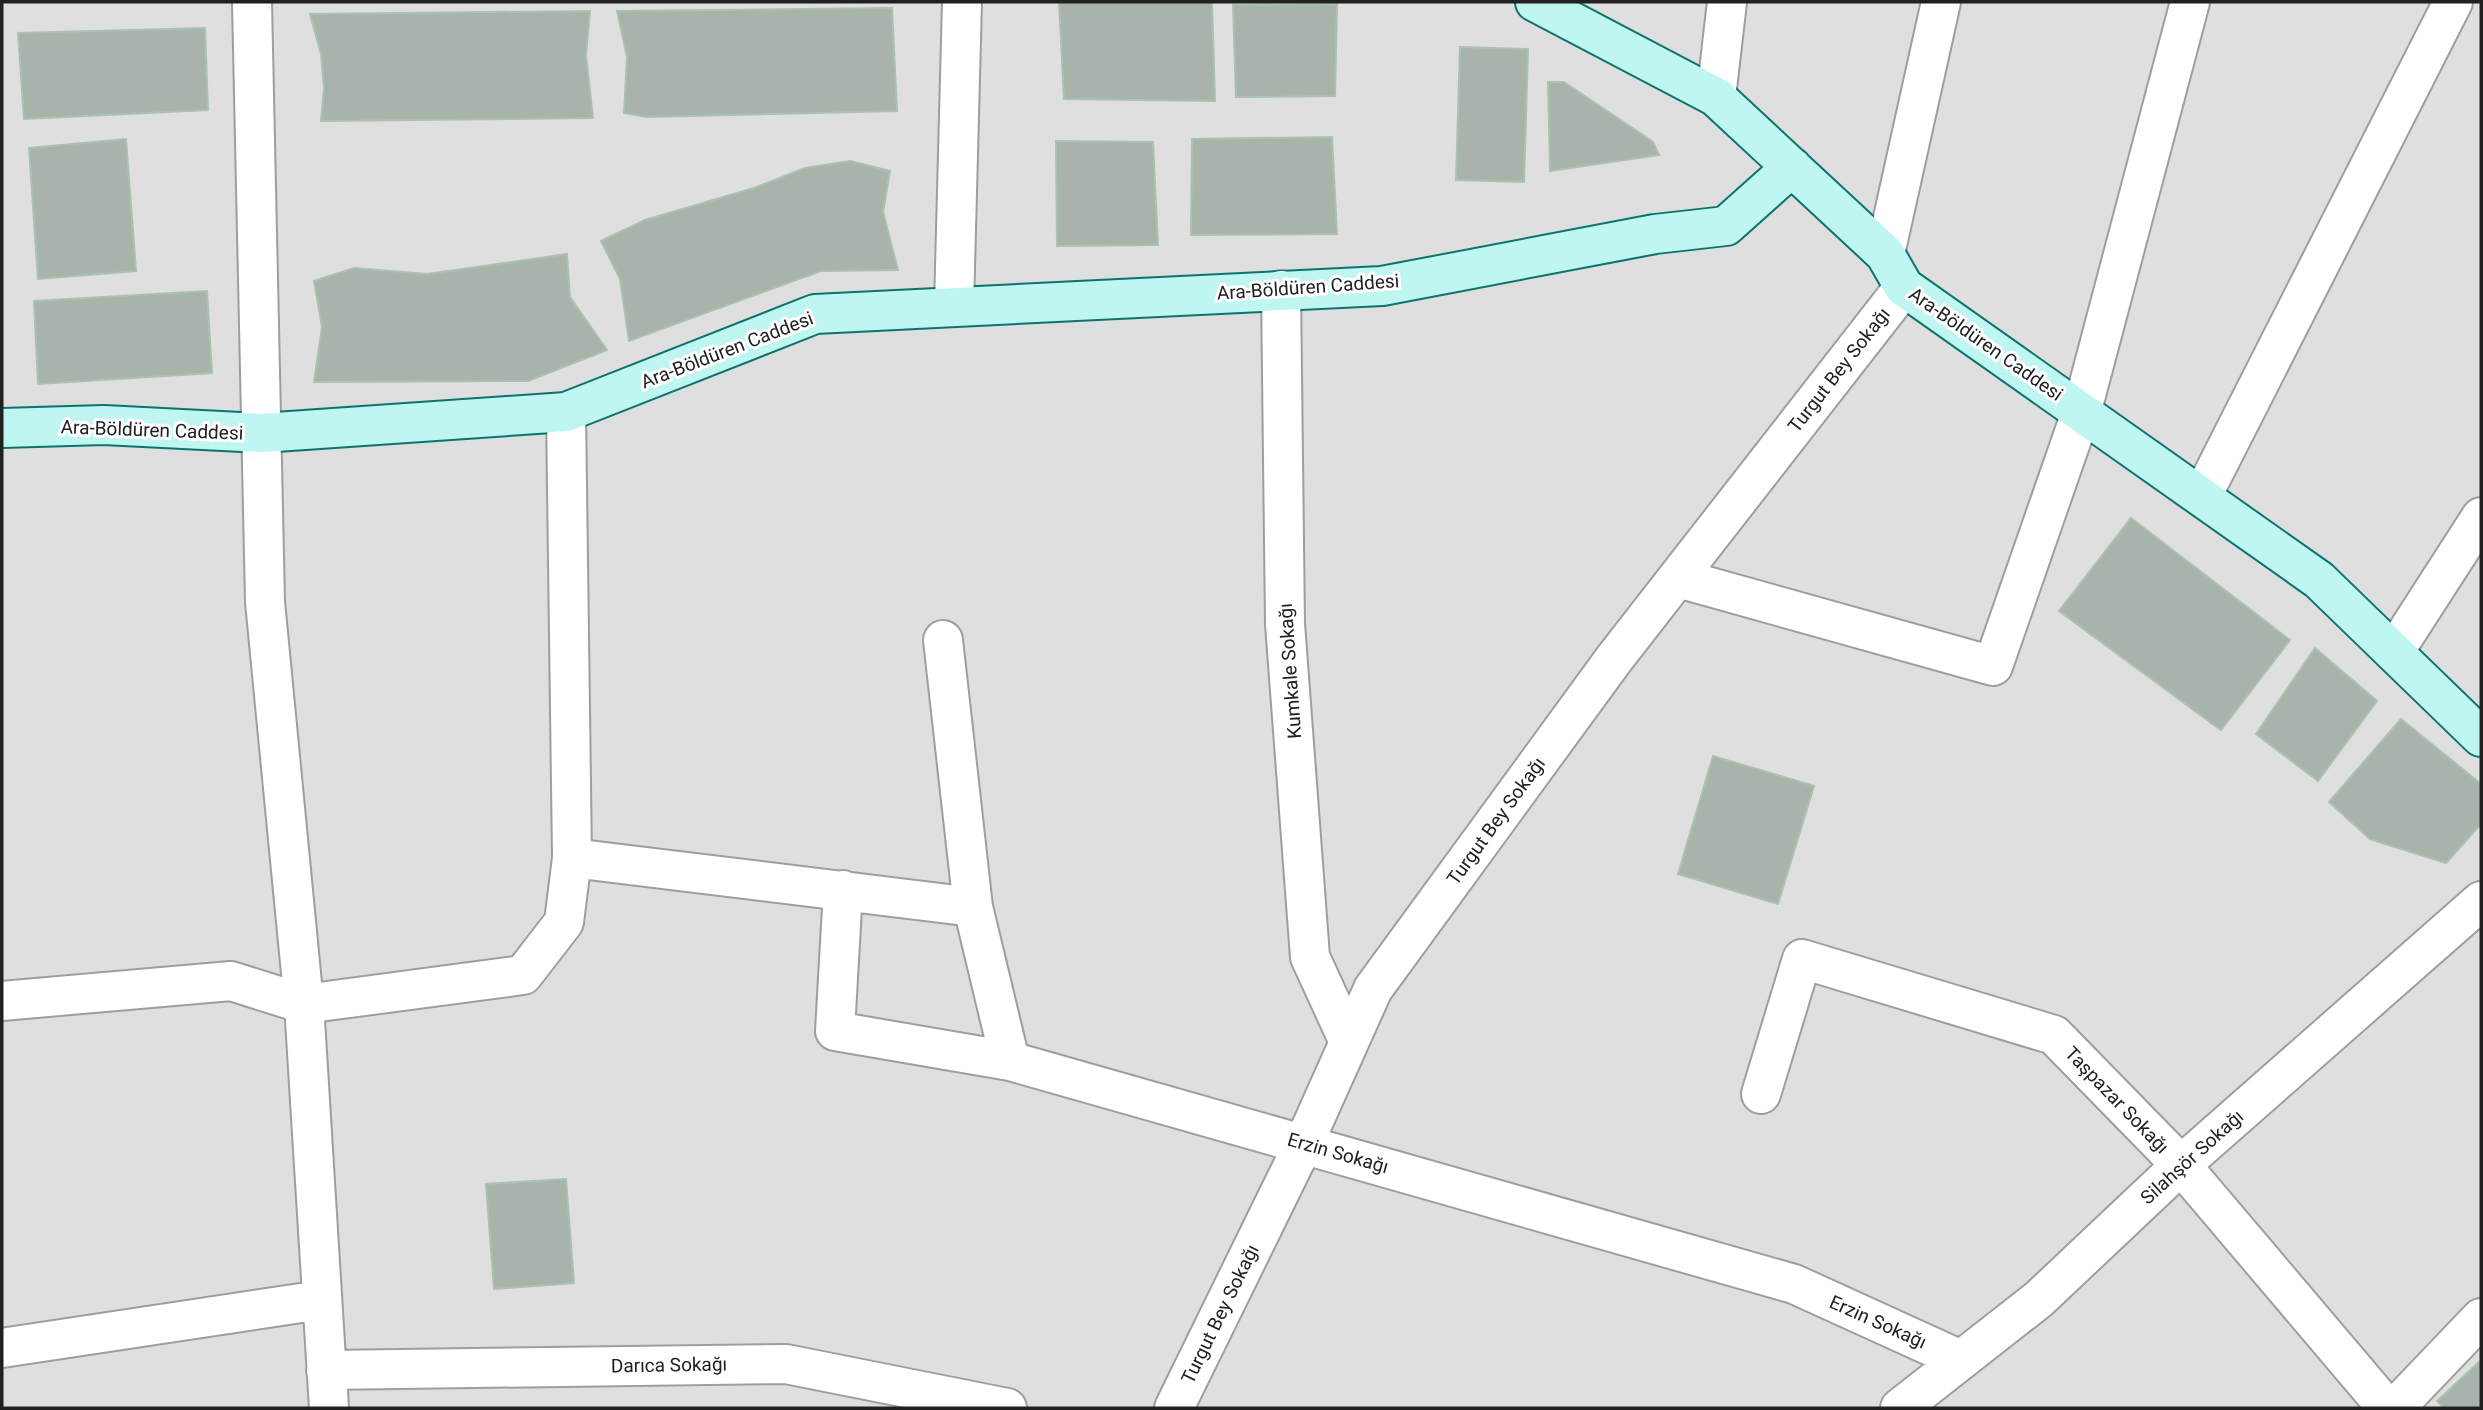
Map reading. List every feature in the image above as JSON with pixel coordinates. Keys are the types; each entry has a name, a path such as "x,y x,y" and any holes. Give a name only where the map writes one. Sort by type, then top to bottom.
{"street":[{"path":"252,2 265,603 303,1004 329,1408"},
{"path":"954,306 962,2"},
{"path":"1535,2 1716,97 1792,167"},
{"path":"1716,97 1727,2"},
{"path":"1885,254 1941,2"},
{"path":"1678,578 1993,666 2082,410 2190,2"},
{"path":"2202,496 2453,2"},
{"name":"Ara-Böldüren Caddesi","path":"2,428 104,425 261,433 566,412 815,314 1382,286 1655,234 1726,226 1792,167 1885,254 1904,287 2082,410 2319,580 2481,737"},
{"name":"Turgut Bey Sokağı","path":"1174,1408 1304,1143 1373,989 1606,670 1904,287"},
{"name":"Kumkale Sokağı","path":"1281,290 1285,624 1310,957 1349,1042"},
{"path":"2,1001 231,981 303,1004 523,975 564,922 572,858 566,412"},
{"path":"2393,652 2481,517"},
{"path":"943,640 973,907 1010,1061"},
{"path":"572,858 973,907"},
{"name":"Erzin Sokağı","path":"843,890 835,1031 1010,1061 1794,1284 1961,1360"},
{"name":"Silahşör Sokağı","path":"1900,1408 2039,1299 2181,1165 2481,901"},
{"name":"Taşpazar Sokağı","path":"1761,1094 1802,959 2054,1034 2181,1165 2387,1408"},
{"path":"2,1348 321,1300"},
{"path":"2395,1408 2481,1318"},
{"name":"Darıca Sokağı","path":"326,1370 786,1364 1007,1408"}],"shaded area":[{"path":"2,2 2481,2 2481,1408 2,1408"}],"building":[{"path":"1059,2 1212,2 1215,101 1064,99"},
{"path":"1337,4 1335,96 1236,97 1233,5"},
{"path":"892,8 897,111 646,117 624,113 627,57 617,11"},
{"path":"590,11 586,55 593,118 321,121 324,88 321,54 310,14"},
{"path":"205,28 208,110 24,119 18,33"},
{"path":"1460,47 1528,49 1524,182 1456,180"},
{"path":"1548,82 1564,82 1653,142 1659,155 1550,171"},
{"path":"1332,137 1337,234 1191,235 1192,139"},
{"path":"126,139 136,271 38,279 29,148"},
{"path":"1056,141 1153,142 1158,245 1057,246"},
{"path":"850,161 890,171 883,212 898,270 821,271 629,341 620,279 601,241 645,220 754,188 805,168"},
{"path":"567,254 570,297 607,350 528,381 314,382 322,327 314,281 354,268 427,274"},
{"path":"207,291 212,373 38,384 34,301"},
{"path":"2131,518 2290,640 2221,730 2059,611"},
{"path":"2315,648 2377,701 2318,781 2256,734"},
{"path":"2401,719 2481,784 2481,824 2446,863 2370,839 2329,802"},
{"path":"1713,756 1814,786 1778,904 1678,874"},
{"path":"566,1179 574,1283 494,1289 486,1184"},
{"path":"2481,1360 2481,1408 2444,1408 2437,1401"}]}
